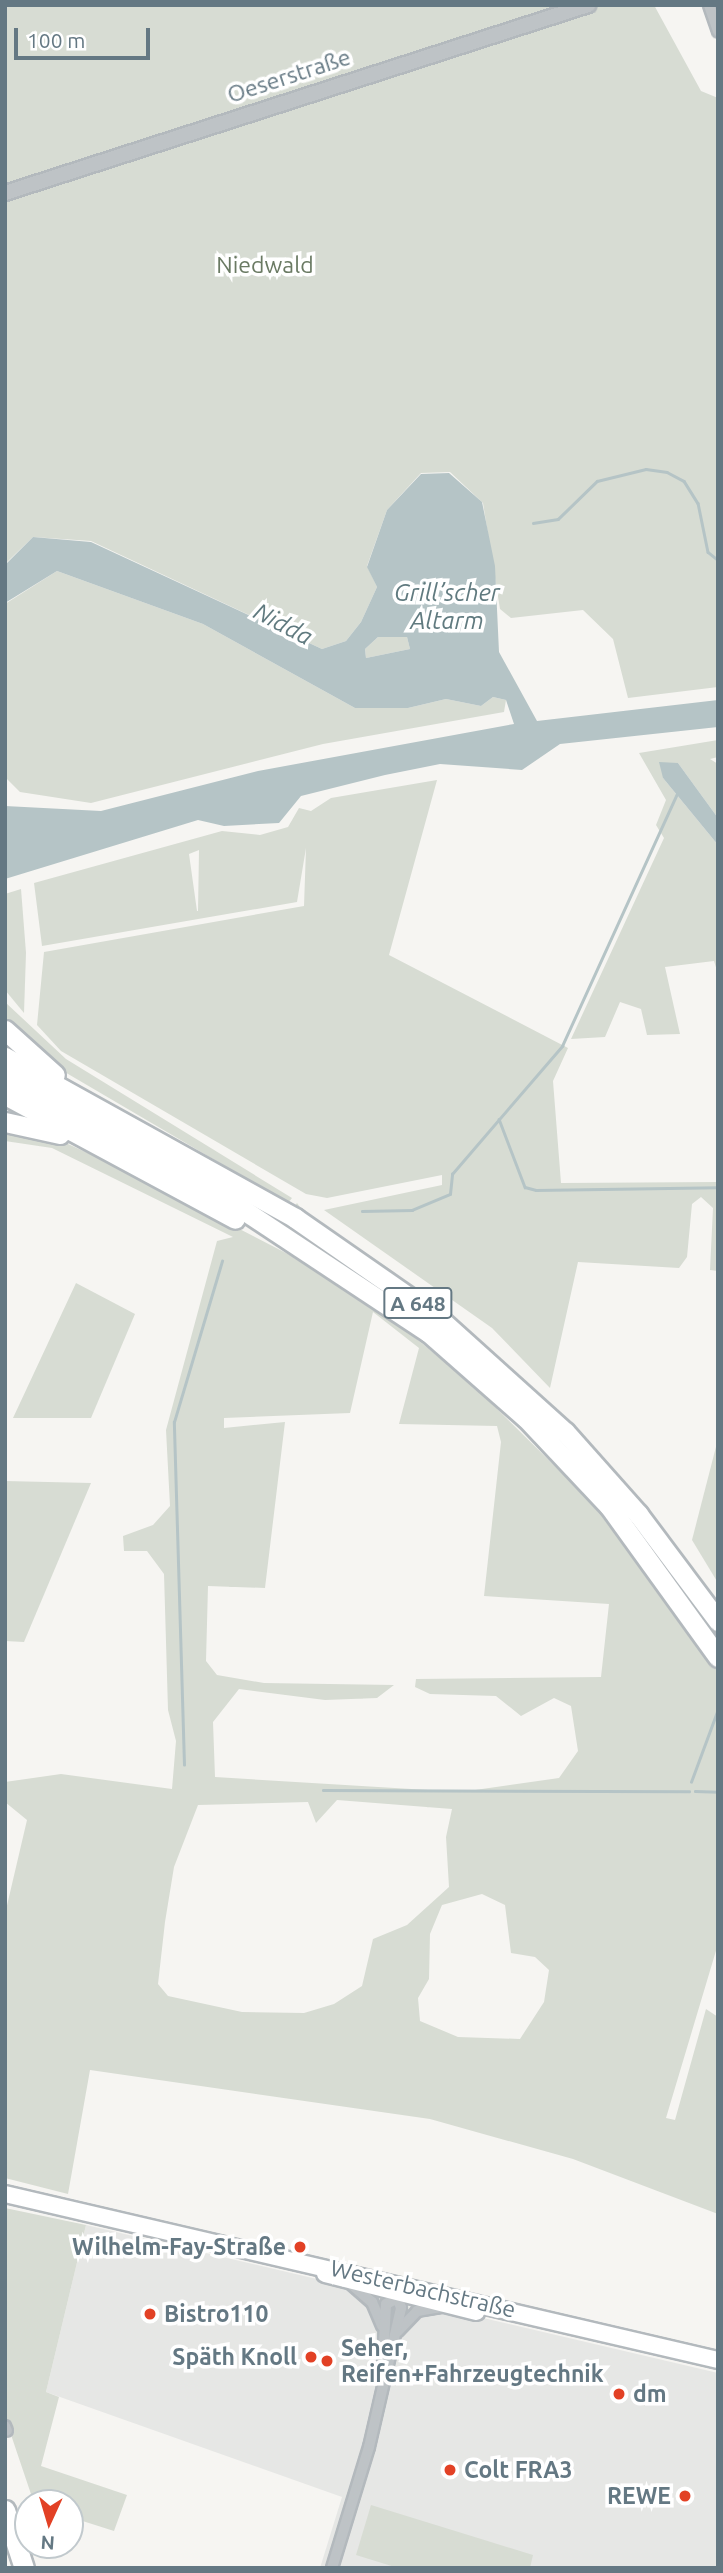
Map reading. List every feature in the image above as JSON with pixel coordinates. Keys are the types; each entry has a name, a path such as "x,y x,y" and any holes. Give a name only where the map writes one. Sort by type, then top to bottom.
{"highway":[{"path":"5,1030 79,1097"},
{"name":"A 648","path":"5,1057 295,1218 436,1316 581,1449 718,1621"},
{"name":"A 648","path":"5,1076 242,1209 376,1292 481,1376 564,1456 609,1506 718,1657"},
{"name":"A 648","path":"5,1095 159,1180 376,1292"},
{"name":"A 648","path":"5,1122 59,1133 159,1180"},
{"path":"5,2510 24,2568"}],"main road":[{"name":"Westerbachstraße","path":"5,2194 280,2258 388,2280 566,2326 718,2360"},
{"name":"Westerbachstraße","path":"280,2258 399,2296 447,2307 566,2326"}],"street":[{"name":"Oeserstraße","path":"5,193 587,5"},
{"path":"709,5 718,32"},
{"path":"332,2568 369,2447 392,2343 399,2296 388,2280"},
{"path":"349,2282 372,2302 382,2326"},
{"path":"383,2375 382,2326 386,2304 399,2296 423,2289"},
{"path":"392,2343 412,2314 447,2307"}],"shaded area":[{"path":"86,2225 718,2373 718,2568 320,2568 342,2497 46,2392"}],"green space":[{"name":"Niedwald","path":"5,5 654,5 701,91 718,98 718,687 628,698 613,639 583,610 511,618 500,609 483,503 450,472 421,473 387,510 367,566 377,587 361,622 346,641 322,649 91,541 33,537 5,564"},
{"path":"57,571 203,624 355,708 408,708 446,699 481,706 493,697 506,700 504,712 323,744 91,803 20,792 5,777 5,604"},
{"path":"378,637 407,637 410,649 366,658 365,649"},
{"path":"718,740 718,757 710,759 718,764 718,818 678,763 663,778 718,845 718,974 714,961 665,967 680,1034 647,1035 641,1009 620,1002 605,1037 571,1039 664,838 656,825 666,800 639,753"},
{"path":"437,780 389,955 568,1048 553,1081 561,1183 718,1182 718,1271 710,1270 713,1208 701,1197 692,1204 687,1257 679,1268 578,1262 550,1388 492,1328 324,1210 442,1185 442,1175 327,1198 306,1194 61,1051 37,1025 44,952 304,906 306,848 297,902 42,946 34,883 222,831 260,835 288,827 299,808 311,811 331,798","holes":["199,850 198,911 189,854"]},
{"path":"21,889 26,953 24,1013 5,990 5,894"},
{"path":"5,1002 66,1059 292,1198 288,1203 63,1071 5,1022"},
{"path":"5,1129 55,1138 131,1173 313,1267 407,1331 474,1386 591,1502 701,1645 718,1671 718,1944 666,2118 675,2120 706,2009 718,2017 718,2214 573,2159 430,2119 90,2070 68,2194 5,2178 5,1914 27,1820 5,1802 5,1782 61,1774 172,1789 176,1741 168,1710 164,1574 147,1551 124,1551 123,1536 153,1525 170,1506 166,1430 217,1241 233,1237 52,1148 5,1141","holes":["373,1312 419,1348 399,1424 497,1426 501,1442 484,1596 609,1604 601,1677 416,1679 415,1687 430,1694 496,1696 521,1716 554,1698 571,1706 578,1751 559,1778 461,1792 215,1777 213,1722 239,1689 325,1700 377,1698 394,1685 264,1683 217,1675 206,1661 208,1586 265,1588 285,1422 224,1428 224,1418 350,1413","337,1800 452,1809 446,1837 449,1887 407,1925 373,1939 362,1986 334,2004 304,2013 242,2012 168,1996 158,1984 165,1922 174,1867 198,1805 308,1802 316,1823","482,1894 505,1905 511,1953 535,1957 549,1970 544,2002 520,2039 458,2037 420,2021 418,1998 429,1979 430,1934 442,1905"]},
{"path":"297,1203 302,1210 391,1270 472,1333 564,1417 626,1484 452,1318 294,1207"},
{"path":"76,1283 135,1314 91,1418 13,1418"},
{"path":"718,1439 718,1583 692,1540"},
{"path":"5,1481 91,1483 24,1642 5,1641"},
{"path":"5,2208 86,2225 46,2392 59,2397 41,2466 127,2495 114,2531 84,2521 84,2489 29,2489 5,2417"},
{"path":"371,2505 533,2555 530,2568 398,2568 356,2555"}],"water":[{"name":"Grill’scher Altarm","path":"449,473 482,502 495,566 499,652 537,721 718,700 718,727 560,744 522,770 440,764 385,775 301,796 279,823 224,826 198,820 5,879 5,806 101,811 258,771 514,724 506,700 493,697 481,706 446,699 408,708 355,708 203,624 57,571 5,603 5,565 33,537 91,542 322,649 346,641 361,622 377,587 367,567 387,510 421,474","holes":["378,637 407,637 410,649 366,658 365,649"]},
{"path":"659,762 678,763 718,818 718,845 663,778"}],"waterway":[{"path":"533,523 558,519 597,481 646,469 667,472 684,481 698,503 708,552 718,560"},
{"path":"362,1211 412,1210 450,1194 452,1174 562,1046 677,794"},
{"path":"499,1119 525,1187 536,1190 718,1187"},
{"path":"184,1765 174,1422 222,1261"},
{"path":"691,1782 718,1709"},
{"path":"323,1790 689,1791"},
{"path":"695,1791 718,1792"}],"place":[{"name":"Wilhelm-Fay-Straße","path":"300,2247"},
{"name":"Bistro110","path":"150,2314"},
{"name":"Späth Knoll","path":"311,2357"},
{"name":"Seher, Reifen+Fahrzeugtechnik","path":"327,2361"},
{"name":"dm","path":"619,2394"},
{"name":"Colt FRA3","path":"450,2470"},
{"name":"REWE","path":"685,2496"}],"water label":[{"name":"Nidda","path":"283,624"}]}
